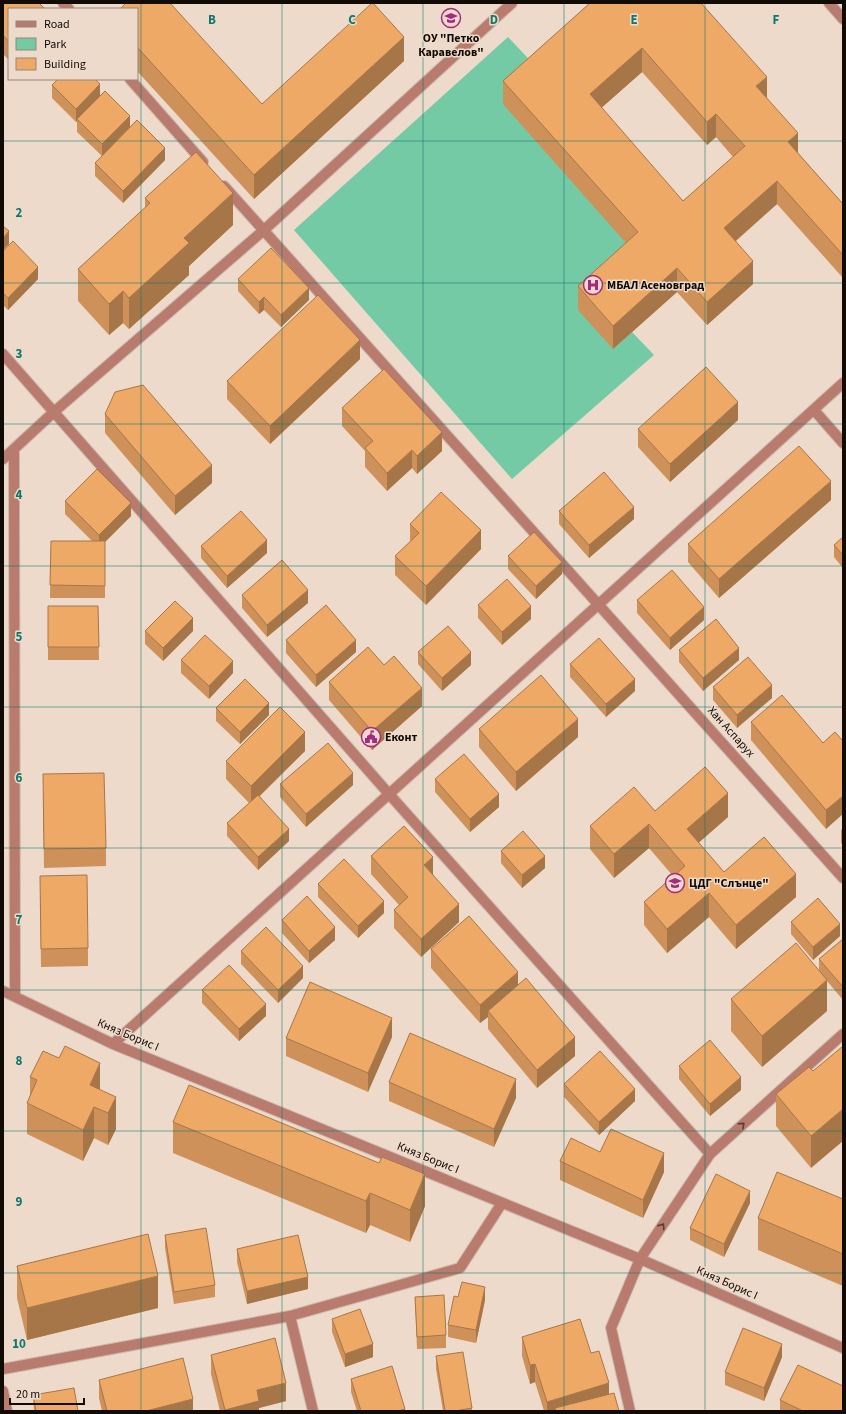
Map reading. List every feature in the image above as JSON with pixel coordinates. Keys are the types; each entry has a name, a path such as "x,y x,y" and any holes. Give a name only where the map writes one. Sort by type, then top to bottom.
{"street":[{"path":"3,459 264,230 512,3"},
{"path":"829,3 843,19"},
{"path":"131,80 207,166"},
{"name":"Хан Аспарух","path":"218,178 843,878"},
{"path":"3,354 388,794 710,1154"},
{"path":"113,1044 843,383"},
{"path":"814,410 843,443"},
{"path":"14,449 15,996"},
{"name":"Княз Борис I","path":"3,991 113,1044 640,1259 843,1348"},
{"path":"630,1411 611,1328 640,1259 710,1154 843,1034"},
{"path":"3,1369 290,1316 460,1268 502,1202"},
{"path":"290,1316 313,1411"},
{"path":"3,1391 7,1411"}],"green space":[{"path":"508,37 540,71 638,256 613,349 632,332 654,355 512,479 294,230"}],"building":[{"path":"3,3 39,3 44,8 8,8 8,41 3,35"},
{"path":"126,3 170,3 262,104 372,3 404,37 254,175 138,48 138,8 121,8"},
{"path":"590,3 701,3 767,77 756,86 798,133 788,142 843,204 843,255 777,181 724,228 753,261 707,302 677,268 613,326 578,286 638,232 503,81","holes":["642,48 707,122 716,114 745,146 683,201 590,94"]},
{"path":"57,80 96,80 100,84 76,109 52,85"},
{"path":"105,91 130,116 102,144 77,119"},
{"path":"137,120 165,148 123,191 95,163"},
{"path":"196,152 233,193 184,238 189,243 129,298 123,291 109,304 78,269 150,203 145,198"},
{"path":"3,226 9,231 3,238"},
{"path":"13,241 38,267 8,298 3,293 3,251"},
{"path":"271,248 309,288 281,315 264,297 259,302 238,279"},
{"path":"318,295 360,340 270,426 227,381"},
{"path":"706,367 738,402 670,464 638,429"},
{"path":"384,369 442,432 417,456 412,450 387,473 365,448 373,441 342,408"},
{"path":"143,385 212,465 175,496 105,414 115,392"},
{"path":"799,446 831,481 719,579 688,544"},
{"path":"97,469 131,503 99,535 65,501"},
{"path":"604,472 634,507 589,545 559,511"},
{"path":"441,492 481,530 426,586 395,556 419,533 410,524"},
{"path":"241,511 267,540 227,576 201,546"},
{"path":"534,532 562,562 536,586 508,556"},
{"path":"843,537 843,555 834,545"},
{"path":"51,541 105,541 105,586 50,585"},
{"path":"282,560 308,590 267,625 242,595"},
{"path":"672,570 704,607 670,638 637,600"},
{"path":"507,579 531,606 502,632 478,605"},
{"path":"175,601 193,618 163,648 145,631"},
{"path":"326,605 356,640 316,675 286,640"},
{"path":"48,606 98,606 99,647 48,647"},
{"path":"716,619 739,648 703,678 679,650"},
{"path":"448,626 471,652 442,678 418,652"},
{"path":"205,635 233,661 209,686 181,660"},
{"path":"599,638 635,679 606,704 570,664"},
{"path":"368,647 384,665 394,656 422,688 372,731 329,682"},
{"path":"748,657 772,685 737,715 713,687"},
{"path":"541,675 578,719 516,772 479,729"},
{"path":"245,679 269,703 240,732 216,708"},
{"path":"782,695 823,743 835,732 843,741 843,796 826,810 751,722"},
{"path":"280,707 305,732 251,786 226,761"},
{"path":"328,743 353,773 306,814 280,784"},
{"path":"464,754 499,794 470,819 435,779"},
{"path":"705,767 728,793 687,829 724,872 764,837 796,874 736,925 709,893 667,929 644,902 685,866 649,824 614,854 590,826 634,787 655,811"},
{"path":"104,773 106,848 44,849 43,774"},
{"path":"258,795 289,829 258,857 227,823"},
{"path":"404,826 433,857 424,865 459,904 421,939 394,910 408,897 371,856"},
{"path":"523,831 545,856 522,875 501,851"},
{"path":"344,859 384,901 358,926 318,884"},
{"path":"87,875 88,948 41,949 40,876"},
{"path":"307,896 335,927 309,951 282,920"},
{"path":"818,898 840,924 813,947 791,922"},
{"path":"469,916 518,972 480,1005 431,949"},
{"path":"266,927 303,966 278,990 241,951"},
{"path":"843,939 843,987 819,959"},
{"path":"796,943 827,980 762,1036 731,999"},
{"path":"229,965 266,1004 239,1029 202,990"},
{"path":"526,978 575,1037 537,1070 488,1011"},
{"path":"310,982 392,1018 368,1073 286,1038"},
{"path":"410,1033 516,1079 494,1129 389,1082"},
{"path":"710,1040 741,1077 710,1104 679,1066"},
{"path":"65,1046 100,1063 90,1085 116,1097 108,1113 94,1107 83,1130 27,1103 37,1080 30,1077 43,1051 59,1058"},
{"path":"843,1046 843,1109 811,1136 776,1094 809,1067 813,1071"},
{"path":"600,1051 635,1089 599,1122 564,1084"},
{"path":"189,1085 379,1163 382,1157 425,1174 410,1210 370,1193 366,1201 173,1122"},
{"path":"611,1129 664,1153 643,1200 560,1161 571,1138 600,1152"},
{"path":"777,1172 843,1199 843,1254 758,1218"},
{"path":"716,1174 750,1191 724,1244 690,1228"},
{"path":"206,1228 215,1285 174,1292 165,1235"},
{"path":"148,1234 158,1276 27,1308 17,1266"},
{"path":"298,1235 308,1277 247,1291 237,1249"},
{"path":"462,1282 485,1287 476,1330 448,1325 454,1296 458,1297"},
{"path":"444,1295 446,1335 417,1337 415,1297"},
{"path":"360,1309 373,1344 345,1354 332,1319"},
{"path":"580,1319 591,1353 599,1351 609,1383 547,1402 535,1364 530,1365 522,1337"},
{"path":"743,1328 782,1344 764,1388 725,1372"},
{"path":"275,1338 286,1383 257,1390 259,1401 225,1410 211,1355"},
{"path":"463,1352 472,1408 445,1411 436,1356"},
{"path":"183,1358 193,1399 146,1411 107,1411 99,1380"},
{"path":"798,1365 843,1386 843,1411 803,1411 780,1400"},
{"path":"392,1366 405,1409 398,1411 361,1411 351,1379"},
{"path":"74,1388 78,1411 36,1411 33,1395"},
{"path":"614,1393 619,1411 556,1411 555,1408"}],"place":[{"name":"ОУ \"Петко Каравелов\"","path":"451,18"},
{"name":"МБАЛ Асеновград","path":"593,285"},
{"name":"Еконт","path":"371,737"},
{"name":"ЦДГ \"Слънце\"","path":"675,883"}]}
